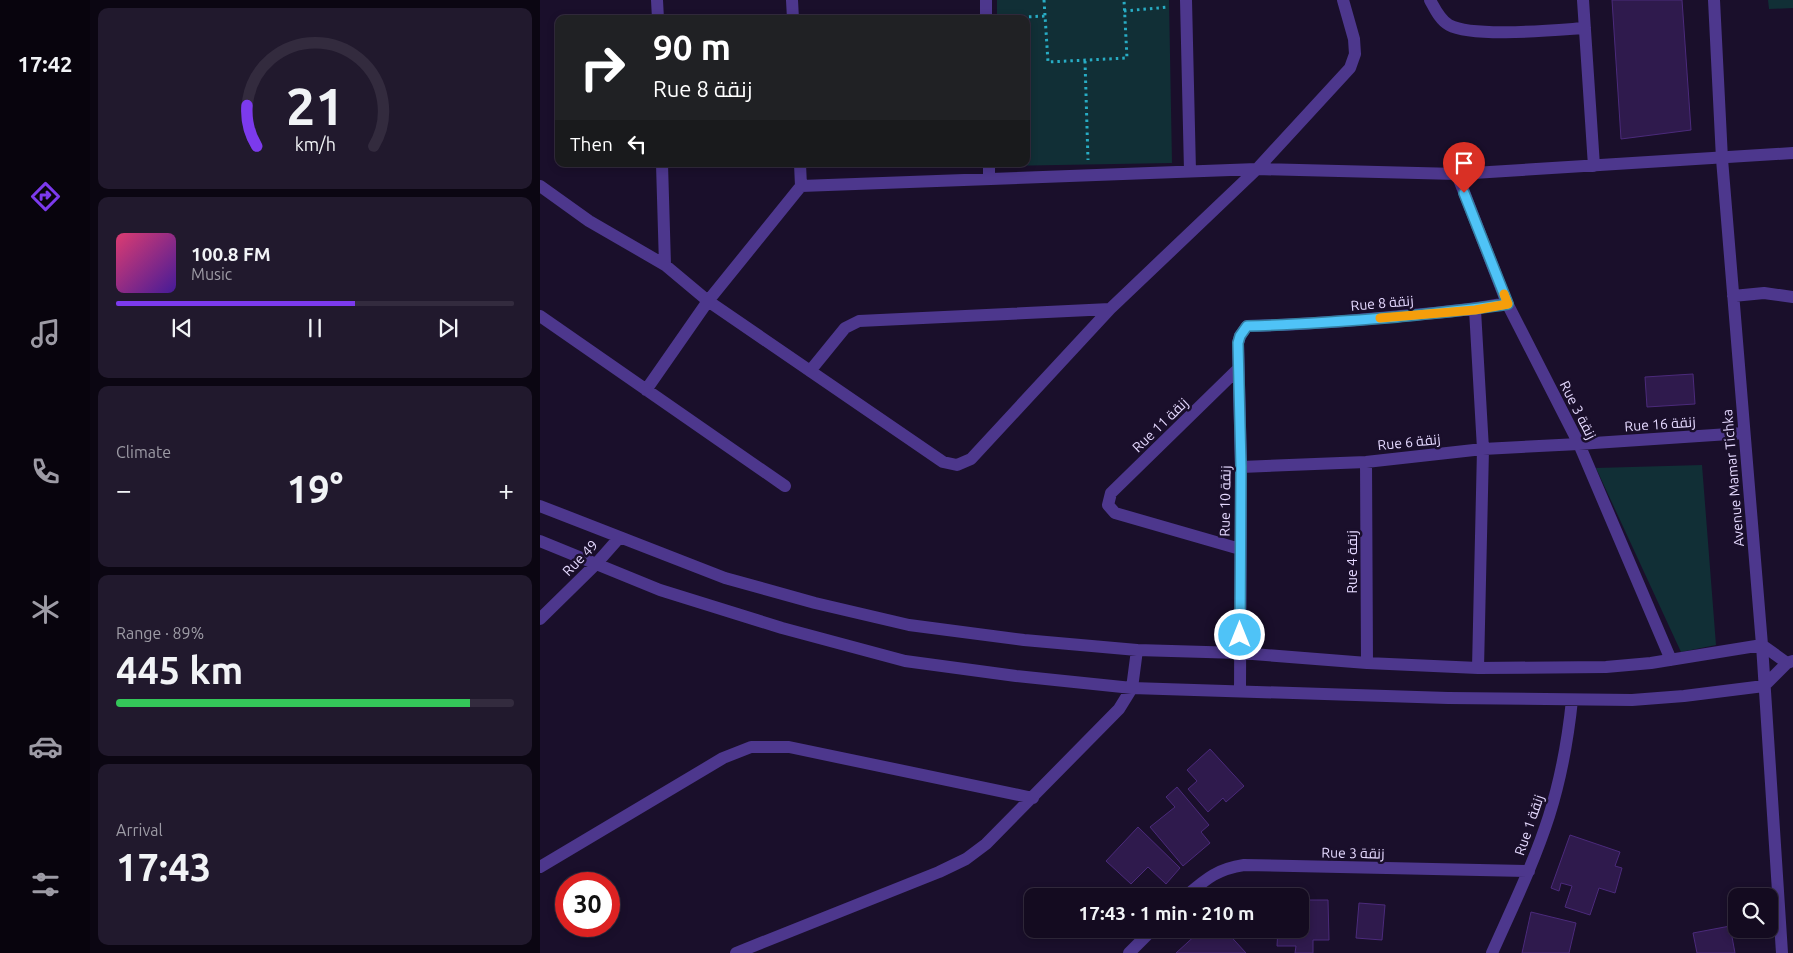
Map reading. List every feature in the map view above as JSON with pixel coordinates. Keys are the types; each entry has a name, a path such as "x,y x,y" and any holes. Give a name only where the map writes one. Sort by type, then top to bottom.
{"street":[{"path":"657,0 658,15"},
{"path":"792,0 793,15"},
{"path":"986,0 986,15"},
{"path":"1186,0 1190,171"},
{"path":"540,186 588,221 665,266 708,301 943,462 957,465 971,459 1110,309 1257,169 1350,68 1355,54 1354,39 1343,0"},
{"path":"1430,0 1442,19 1449,25 1473,31 1503,32 1585,28"},
{"path":"1583,0 1594,166"},
{"name":"Avenue Mamar Tichka","path":"1714,0 1722,159 1762,645 1782,953"},
{"path":"801,186 1257,169 1457,174 1722,159 1793,153"},
{"path":"662,167 665,266"},
{"path":"646,390 708,301 801,186 800,167"},
{"path":"989,167 989,179"},
{"name":"Rue 3 زنقة","path":"1457,174 1508,304 1579,444 1672,660"},
{"path":"1733,296 1764,293 1793,297"},
{"name":"Rue 8 زنقة","path":"1259,326 1293,325 1475,310 1508,304"},
{"path":"810,371 845,328 859,321 1110,309"},
{"path":"1475,310 1483,449 1478,668"},
{"path":"540,316 785,486"},
{"name":"Rue 10 زنقة","path":"1240,690 1241,467 1238,343 1240,336 1247,326 1259,326"},
{"name":"Rue 11 زنقة","path":"1238,369 1111,493 1108,505 1115,513 1240,549"},
{"name":"Rue 16 زنقة","path":"1579,444 1744,433"},
{"name":"Rue 6 زنقة","path":"1241,467 1366,462 1483,449 1579,444"},
{"name":"Rue 4 زنقة","path":"1366,462 1367,663"},
{"path":"540,506 724,578 815,603 908,625 1024,640 1137,650 1240,653 1367,663 1478,668 1606,667 1672,660 1762,645 1790,662 1764,686 1684,696 1632,700 1448,698 1132,688 1016,676 905,661 782,628 669,593 540,541"},
{"name":"Rue 49","path":"540,619 596,564 619,538"},
{"path":"736,953 939,872 966,859 986,844 1119,709 1132,688 1137,650"},
{"name":"Rue 1 زنقة","path":"1492,953 1540,844 1558,787 1572,700"},
{"path":"540,867 723,758 751,747 789,747 1033,798"},
{"name":"Rue 3 زنقة","path":"1195,888 1217,872 1230,867 1244,865 1528,871"},
{"path":"1130,953 1144,938"}],"path":[{"path":"1044,0 1048,62 1127,58 1124,0"},
{"path":"1124,11 1169,7"},
{"path":"1030,17 1045,16"},
{"path":"1085,61 1088,165"}],"green space":[{"path":"997,0 1169,0 1172,163 1030,165 1030,15 997,15"},
{"path":"1768,0 1793,0 1793,8 1769,9"},
{"path":"1702,465 1716,645 1681,652 1596,468"}],"building":[{"path":"1612,0 1682,0 1691,130 1621,139"},
{"path":"1693,374 1695,404 1647,407 1645,377"},
{"path":"1210,749 1244,786 1226,802 1223,798 1208,812 1188,789 1197,781 1187,770"},
{"path":"1177,787 1209,825 1201,832 1210,843 1183,866 1150,827 1175,807 1166,797"},
{"path":"1138,827 1180,868 1166,884 1148,867 1131,884 1106,861"},
{"path":"1570,835 1620,852 1615,866 1622,868 1615,893 1599,888 1590,915 1565,907 1572,886 1561,883 1559,891 1551,888"},
{"path":"1309,900 1328,900 1329,940 1313,940 1313,953 1295,953 1296,946 1277,946 1277,938 1309,938"},
{"path":"1359,903 1385,905 1382,940 1356,938"},
{"path":"1531,912 1576,923 1569,953 1522,953"},
{"path":"1728,926 1728,938 1732,938 1735,953 1697,953 1693,933"},
{"path":"1192,938 1232,938 1246,953 1176,953"}],"slow traffic":[{"path":"1380,318 1475,310 1508,304 1504,294"}],"route":[{"path":"1240,635 1241,467 1238,369 1238,343 1240,336 1247,326 1284,325 1475,310 1508,304 1464,193"}]}
